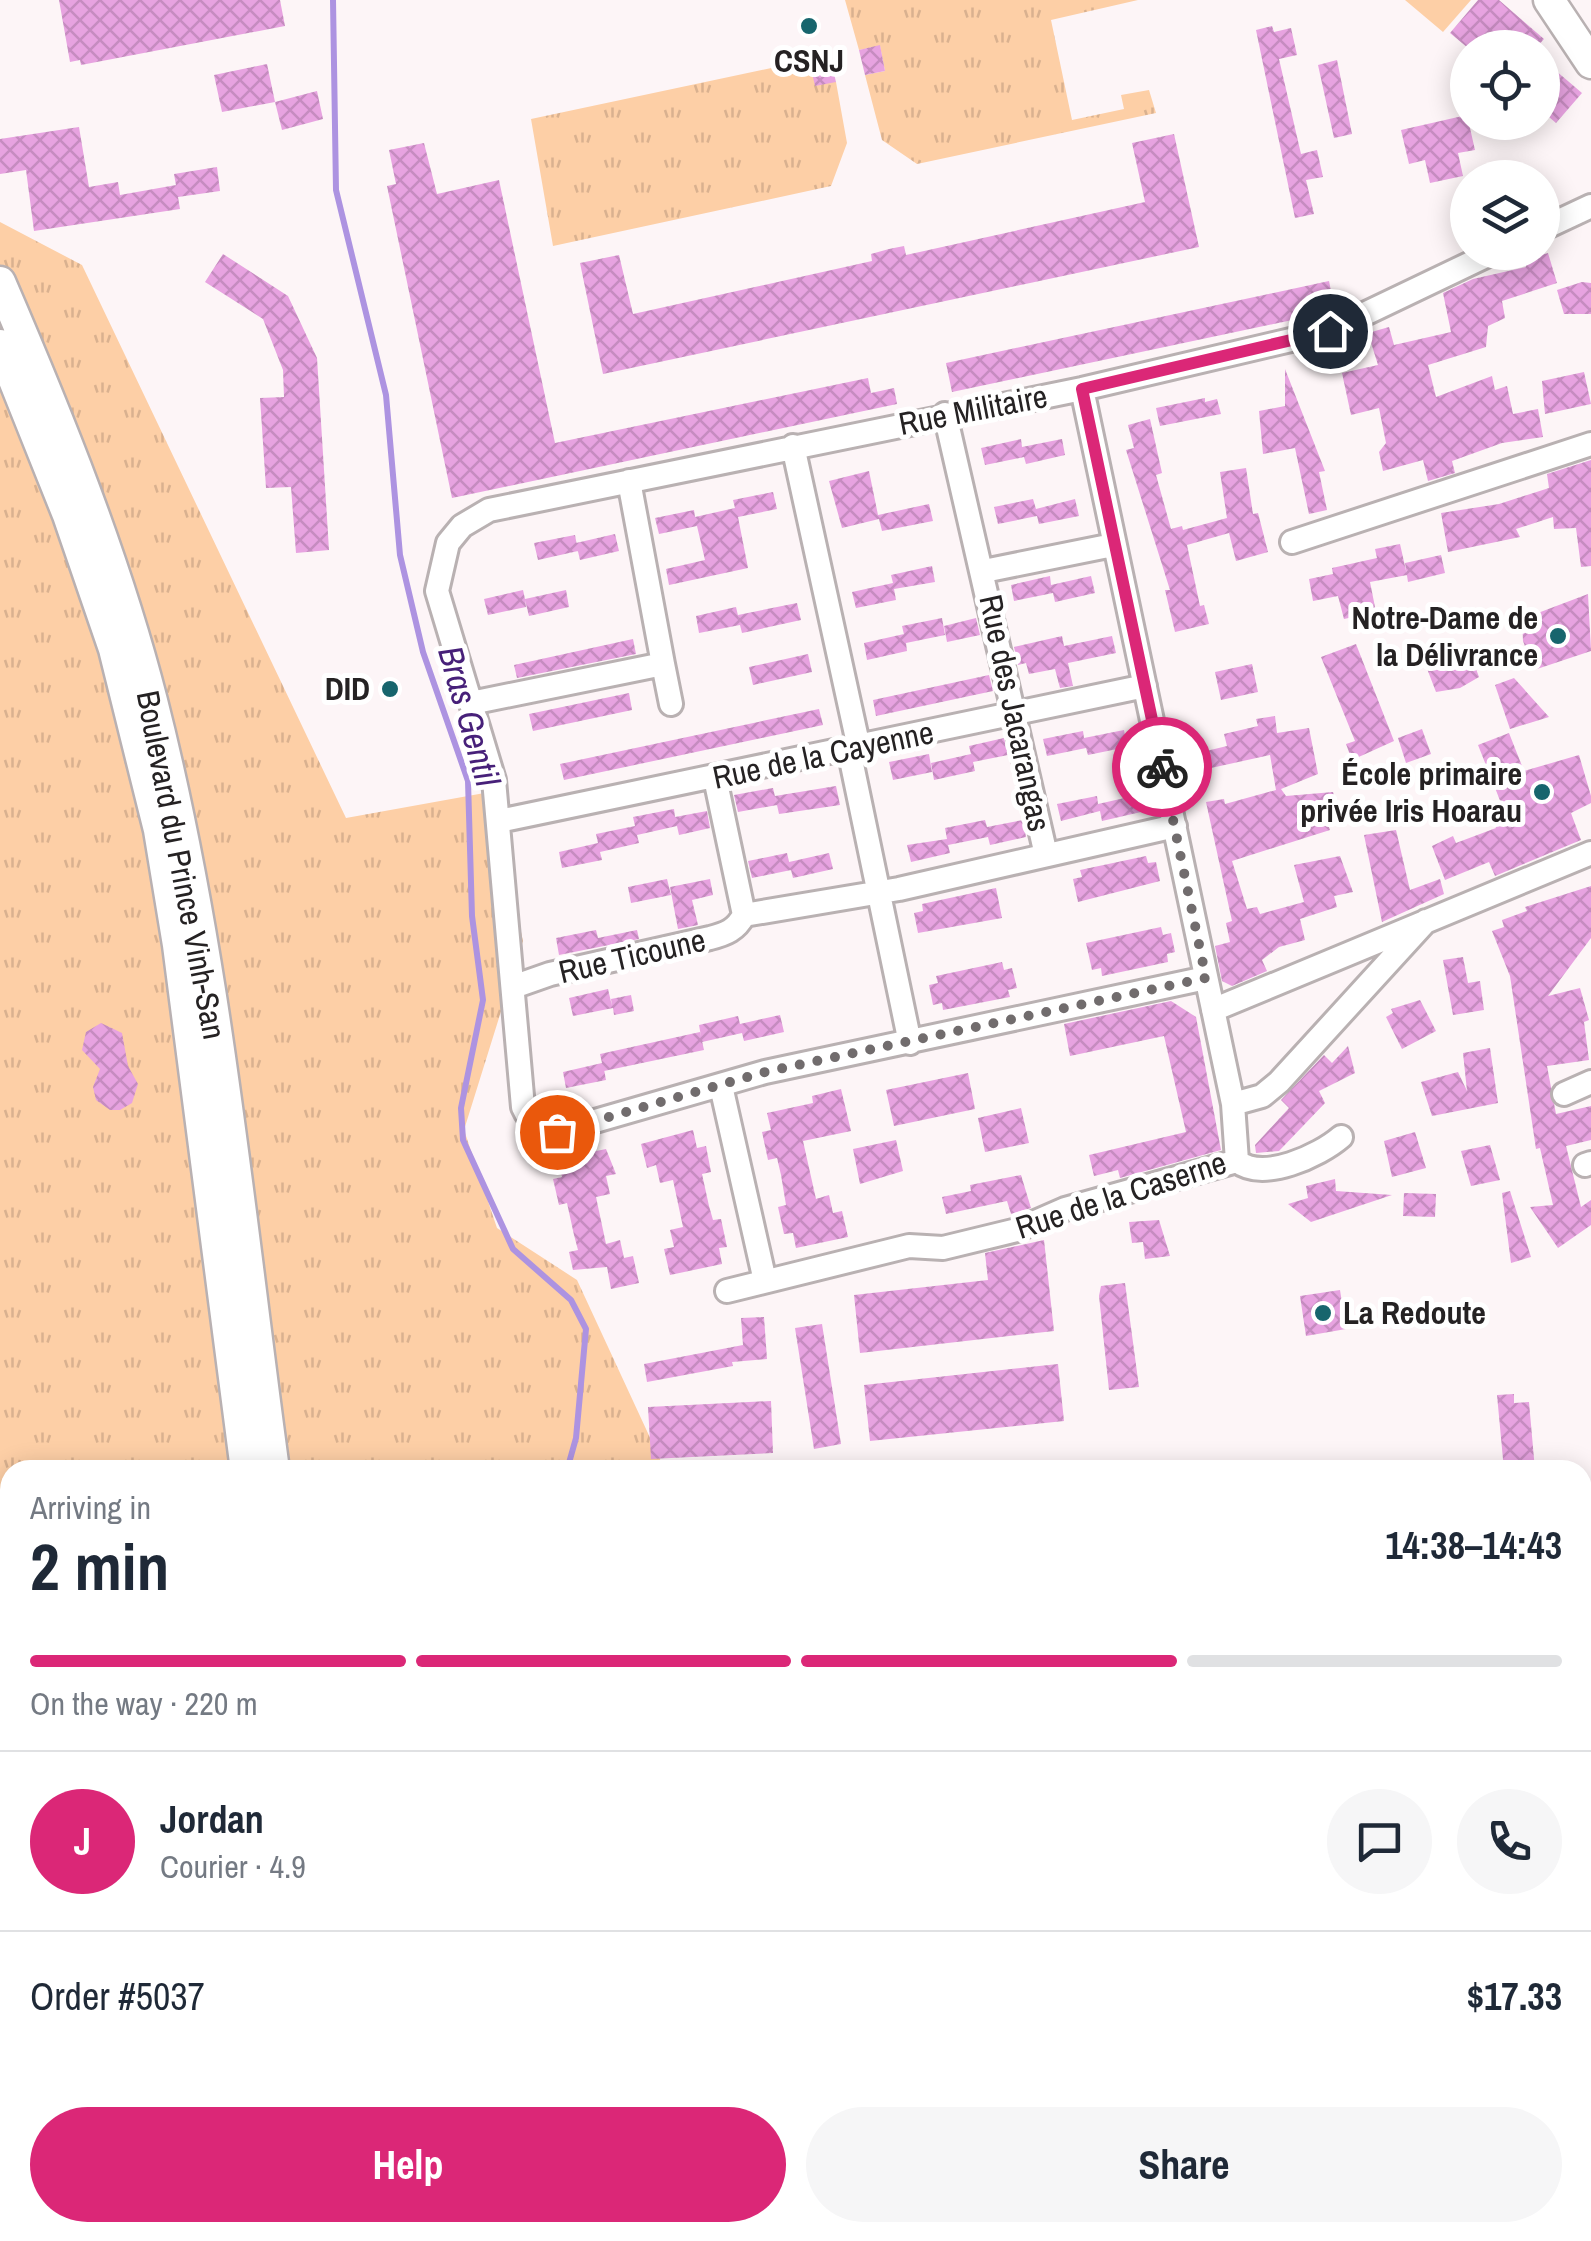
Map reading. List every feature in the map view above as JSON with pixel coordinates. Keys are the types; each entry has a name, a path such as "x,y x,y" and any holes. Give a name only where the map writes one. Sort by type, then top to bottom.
{"main road":[{"path":"1549,0 1591,62"},
{"name":"Boulevard du Prince Vinh-San","path":"0,282 103,538 168,768 202,950 273,1460"},
{"name":"Boulevard du Prince Vinh-San","path":"0,345 68,515 114,648 159,830 178,945 245,1460"}],"street":[{"path":"1560,221 1591,206"},
{"name":"Rue Militaire","path":"471,703 438,591 448,544 462,526 489,510 1082,389 1330,331 1457,270"},
{"name":"Rue de la Caserne","path":"727,1290 909,1246 943,1248 1017,1230 1065,1209 1237,1161 1233,1104 1082,389"},
{"name":"Rue des Jacarangas","path":"946,414 1046,855"},
{"path":"1292,542 1591,444"},
{"path":"793,446 854,749 877,892 910,1043"},
{"path":"629,482 672,704"},
{"name":"Rue des Jacarangas","path":"984,571 1113,545"},
{"path":"663,664 471,703 488,751 500,820 523,1107 528,1120 539,1127 557,1132 765,1072 1206,978"},
{"name":"Rue de la Cayenne","path":"500,820 1145,686"},
{"name":"Rue Ticoune","path":"715,778 744,914"},
{"name":"Rue Ticoune","path":"513,987 550,974 730,932 744,914 877,892 1174,826"},
{"path":"1212,1010 1344,952 1591,853"},
{"path":"1233,1104 1262,1096 1428,918"},
{"path":"1344,952 1372,982"},
{"path":"1564,1094 1591,1082"},
{"path":"722,1086 765,1281"},
{"path":"1237,1161 1256,1169 1310,1158 1340,1137"}],"green space":[{"path":"845,0 1138,0 1051,20 1072,120 1124,109 1121,95 1149,90 1156,113 917,164 882,140 865,75 885,71 880,46 859,50"},
{"path":"1405,0 1471,0 1443,32"},
{"path":"809,60 836,82 847,143 831,186 553,246 531,119"},
{"path":"0,222 82,265 346,818 490,792 523,941 464,1130 497,1228 577,1280 660,1460 0,1460"}],"building":[{"path":"59,0 280,0 285,26 81,65 80,60 70,62"},
{"path":"1478,0 1499,0 1534,30 1453,30"},
{"path":"1272,26 1274,32 1291,28 1297,55 1279,59 1301,154 1317,150 1323,177 1306,180 1314,214 1295,218 1256,30"},
{"path":"880,45 885,71 865,75 859,50"},
{"path":"830,57 836,82 815,86 809,60"},
{"path":"1337,60 1352,134 1334,138 1318,65"},
{"path":"267,64 275,102 222,112 214,75"},
{"path":"1560,74 1582,93 1560,118"},
{"path":"317,91 323,119 282,130 275,102"},
{"path":"1450,119 1450,140 1473,140 1475,150 1458,153 1460,160 1450,160 1450,179 1430,183 1425,160 1409,164 1401,130"},
{"path":"79,127 89,187 118,182 120,195 176,185 180,209 34,231 26,170 0,174 0,139"},
{"path":"1174,134 1199,247 603,374 580,263 619,255 633,314 872,261 871,254 889,249 904,246 906,255 1145,202 1132,143"},
{"path":"424,143 437,194 499,180 555,443 868,378 871,393 894,388 897,404 452,498 387,186 396,184 389,150"},
{"path":"217,167 220,191 178,197 174,174"},
{"path":"223,254 288,296 317,358 329,550 296,553 291,487 266,488 260,398 284,397 283,370 263,319 205,282"},
{"path":"1513,270 1553,270 1557,283 1502,301 1505,318 1488,326 1486,347 1428,365 1436,397 1492,376 1495,390 1507,386 1513,414 1538,409 1543,437 1502,443 1452,461 1455,473 1428,481 1423,460 1383,471 1379,452 1386,443 1379,408 1351,415 1342,373 1378,365 1368,333 1389,327 1394,345 1451,332 1443,293 1473,279"},
{"path":"1329,281 1335,311 952,392 946,363"},
{"path":"1591,283 1591,314 1564,314 1557,290"},
{"path":"1285,369 1325,471 1319,472 1327,510 1309,514 1295,448 1263,454 1259,411 1285,406"},
{"path":"1584,372 1591,404 1545,414 1542,381"},
{"path":"1205,398 1205,402 1217,399 1221,414 1160,426 1156,408"},
{"path":"1150,419 1162,473 1156,475 1171,529 1182,526 1183,530 1227,518 1220,472 1246,468 1253,514 1258,513 1268,552 1236,561 1229,533 1187,545 1200,606 1204,605 1209,624 1175,632 1165,590 1170,590 1126,450 1134,448 1128,425"},
{"path":"1021,439 1022,447 1062,439 1065,455 1026,464 1024,457 985,465 981,448"},
{"path":"1591,460 1591,566 1581,567 1576,528 1554,529 1553,517 1516,529 1520,537 1448,552 1441,513 1499,504 1549,488 1547,474"},
{"path":"869,471 878,515 929,504 933,521 882,531 879,519 842,528 829,481"},
{"path":"773,492 777,509 738,517 748,568 669,585 666,569 705,560 697,526 659,534 655,518 694,510 695,517 735,508 733,500"},
{"path":"1033,499 1036,509 1075,499 1079,516 1039,524 1037,516 998,524 994,507"},
{"path":"615,534 619,551 580,560 576,543"},
{"path":"575,535 578,551 538,560 534,543"},
{"path":"1400,544 1407,575 1370,582 1376,612 1344,619 1338,596 1313,601 1309,579 1333,574 1332,568 1377,558 1375,549"},
{"path":"1441,555 1445,573 1408,582 1405,563"},
{"path":"932,566 935,582 894,589 896,600 856,608 852,592 893,583 891,575"},
{"path":"1050,576 1051,585 1091,576 1095,593 1055,602 1053,593 1014,601 1011,585"},
{"path":"523,590 525,599 566,590 569,607 529,616 525,600 526,607 488,615 484,599"},
{"name":"Notre-Dame de la Délivrance","path":"1588,594 1591,651 1534,670 1523,641 1522,619"},
{"path":"797,603 801,620 742,633 740,625 699,633 696,616 736,607 740,624 738,615"},
{"path":"942,618 945,635 906,643 907,651 867,660 864,643 904,634 902,626"},
{"path":"976,618 980,635 947,642 944,626"},
{"path":"1062,636 1064,646 1112,636 1116,653 1068,663 1073,686 1060,688 1055,669 1029,674 1026,663 1018,665 1014,647"},
{"path":"633,639 636,654 517,678 514,665"},
{"path":"1356,644 1394,741 1352,760 1346,744 1355,741 1321,657"},
{"path":"1469,650 1479,677 1460,688 1436,692 1426,666"},
{"path":"808,654 812,672 753,685 749,667"},
{"path":"1252,664 1258,692 1221,700 1215,672"},
{"path":"989,675 993,691 876,716 873,700"},
{"path":"1514,678 1549,717 1510,729 1495,685"},
{"path":"629,693 632,710 533,731 529,714"},
{"path":"819,709 823,725 564,780 560,764"},
{"path":"1275,716 1277,733 1309,728 1318,774 1281,789 1286,796 1333,792 1338,809 1324,814 1330,830 1232,861 1247,909 1257,907 1260,914 1304,902 1294,865 1340,856 1353,892 1334,896 1337,907 1300,919 1305,940 1279,947 1262,960 1267,971 1232,986 1222,981 1215,946 1230,942 1226,923 1232,921 1206,802 1224,799 1225,804 1276,790 1270,755 1202,770 1198,753 1227,746 1224,734 1258,726 1256,719"},
{"path":"1422,729 1431,754 1406,763 1398,738"},
{"path":"1124,730 1127,747 1088,755 1086,748 1047,756 1043,739 1083,731 1084,738"},
{"path":"1509,733 1524,771 1579,755 1591,796 1591,803 1571,813 1581,840 1495,876 1489,862 1445,880 1432,846 1453,836 1456,843 1496,828 1488,808 1501,803 1478,745"},
{"path":"1004,738 1008,755 973,762 975,771 934,780 931,763 971,754 969,746"},
{"path":"929,754 932,772 893,780 889,762"},
{"path":"836,786 840,805 779,814 775,796"},
{"path":"773,788 777,805 738,812 734,795"},
{"path":"1138,795 1141,812 1102,821 1100,811 1061,821 1057,804 1097,796 1098,804"},
{"path":"674,809 675,817 707,811 710,828 679,835 677,826 637,835 639,843 600,852 602,860 562,868 559,852 598,843 596,834 635,826 633,817"},
{"path":"985,820 987,827 1023,820 1026,837 990,845 988,837 948,845 950,853 911,862 907,845 947,839 945,828"},
{"path":"1396,830 1410,890 1440,879 1444,894 1382,922 1364,835"},
{"path":"787,853 791,870 752,878 748,861"},
{"path":"829,853 833,869 793,878 789,862"},
{"path":"1146,856 1148,863 1156,862 1160,881 1078,902 1073,879 1082,877 1080,870"},
{"path":"667,879 671,895 631,903 628,887"},
{"path":"710,879 713,895 692,900 698,925 678,929 670,887"},
{"path":"1591,886 1591,938 1548,996 1580,988 1589,1020 1584,1022 1589,1060 1547,1066 1556,1114 1591,1106 1591,1140 1566,1146 1581,1207 1591,1200 1591,1225 1558,1248 1530,1207 1553,1205 1540,1148 1536,1149 1510,976 1492,931 1504,927 1502,920 1527,911 1525,907"},
{"path":"996,888 1002,918 918,933 914,913 923,911 922,904"},
{"path":"1161,927 1163,935 1171,933 1175,952 1167,954 1168,962 1102,976 1101,968 1092,970 1086,943"},
{"path":"596,930 598,938 637,930 639,939 559,955 556,938"},
{"path":"1463,957 1468,983 1480,981 1484,1010 1453,1015 1443,960"},
{"path":"1002,962 1004,970 1012,968 1017,988 1008,990 1010,997 943,1010 942,1003 933,1005 929,985 938,983 936,976"},
{"path":"608,989 612,1006 611,999 631,995 634,1011 614,1015 613,1008 573,1016 569,998"},
{"path":"1420,1000 1436,1031 1402,1049 1386,1017 1393,1013 1391,1009"},
{"path":"1171,1001 1196,1017 1221,1150 1120,1178 1118,1170 1094,1176 1089,1155 1186,1132 1164,1036 1070,1056 1064,1024"},
{"path":"780,1015 784,1032 744,1041 742,1033 702,1042 699,1025 738,1016 740,1024"},
{"path":"101,1023 122,1033 128,1066 138,1084 132,1103 120,1110 110,1110 96,1100 93,1087 100,1069 82,1050 86,1032"},
{"path":"700,1032 704,1050 604,1071 606,1080 566,1088 563,1072 602,1063 600,1054"},
{"path":"1348,1046 1355,1073 1319,1091 1325,1103 1279,1151 1256,1153 1255,1145 1289,1108 1281,1100 1324,1055 1332,1063"},
{"path":"1490,1048 1498,1103 1432,1116 1421,1082 1458,1072 1467,1091 1463,1053"},
{"path":"968,1073 975,1109 894,1126 886,1090"},
{"path":"841,1089 851,1131 803,1141 816,1199 829,1195 833,1213 842,1211 848,1237 796,1248 793,1233 784,1234 778,1207 786,1205 777,1158 768,1160 762,1132 771,1130 767,1113 813,1103 812,1096"},
{"path":"1021,1108 1029,1143 985,1152 978,1118"},
{"path":"693,1130 697,1148 706,1146 711,1172 702,1174 713,1220 721,1219 727,1247 719,1248 722,1264 670,1275 664,1249 674,1247 670,1230 683,1227 673,1180 660,1183 656,1165 647,1168 641,1144"},
{"path":"1415,1132 1426,1168 1392,1177 1384,1141"},
{"path":"896,1140 903,1171 860,1184 853,1149"},
{"path":"1490,1145 1500,1180 1471,1186 1461,1151"},
{"path":"606,1149 616,1174 606,1176 610,1194 596,1197 606,1244 620,1240 624,1258 633,1256 639,1283 611,1289 607,1267 573,1270 569,1252 578,1250 567,1203 559,1205 553,1179 562,1177 558,1159"},
{"path":"1021,1175 1031,1208 1011,1214 1007,1201 946,1214 942,1197 971,1191 970,1185"},
{"path":"1335,1179 1336,1191 1392,1195 1311,1222 1288,1204 1308,1198 1306,1186"},
{"path":"1510,1191 1531,1257 1511,1263 1502,1193"},
{"path":"1404,1193 1436,1194 1435,1217 1403,1216"},
{"path":"1159,1220 1170,1256 1145,1259 1143,1242 1132,1243 1129,1222"},
{"path":"1044,1240 1054,1331 860,1353 854,1295 988,1280 985,1253"},
{"path":"1125,1283 1139,1387 1109,1390 1099,1296 1101,1286"},
{"name":"La Redoute","path":"1340,1290 1346,1329 1306,1336 1300,1296"},
{"path":"764,1317 767,1359 732,1362 733,1366 647,1382 644,1364 743,1345 741,1318"},
{"path":"822,1324 841,1444 814,1449 795,1328"},
{"path":"1058,1364 1064,1421 870,1441 864,1385"},
{"path":"1514,1394 1514,1403 1529,1402 1534,1460 1503,1460 1497,1395"},
{"path":"771,1401 773,1453 651,1459 648,1407"}],"waterway":[{"name":"Bras Gentil","path":"333,0 336,190 386,395 400,555 423,652 468,781 472,916 483,1000 461,1108 463,1140 513,1249 571,1300 586,1329 576,1438 570,1460"}],"way so far":[{"path":"557,1132 765,1072 1206,978 1162,767"}],"place":[{"name":"CSNJ","path":"809,26"},
{"name":"Notre-Dame de la Délivrance","path":"1558,636"},
{"name":"DID","path":"390,689"},
{"name":"École primaire privée Iris Hoarau","path":"1542,792"},
{"name":"La Redoute","path":"1323,1313"}],"route":[{"path":"1162,767 1082,389 1330,331"}]}
